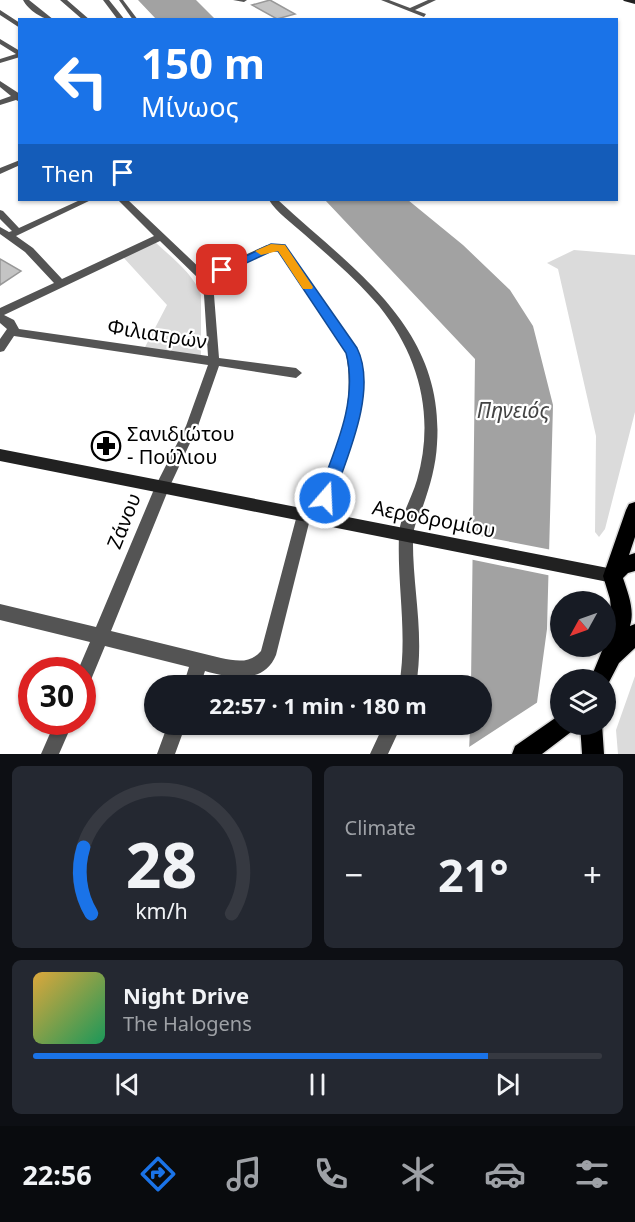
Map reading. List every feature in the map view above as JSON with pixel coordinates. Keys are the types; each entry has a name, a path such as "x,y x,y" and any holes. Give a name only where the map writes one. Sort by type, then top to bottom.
{"main road":[{"path":"628,0 635,2"},
{"name":"Αεροδρομίου","path":"0,455 613,576"},
{"path":"616,638 623,612 613,576 635,510"},
{"path":"613,576 622,566 635,562"},
{"path":"616,652 635,634"},
{"path":"605,669 611,657"},
{"path":"523,754 550,734"},
{"path":"592,735 593,754"}],"street":[{"path":"26,0 28,4 48,18"},
{"path":"63,0 85,18"},
{"path":"106,0 120,18"},
{"path":"122,0 135,18"},
{"path":"384,0 424,15"},
{"path":"409,10 433,0"},
{"path":"0,12 18,25"},
{"path":"0,41 18,54"},
{"path":"0,60 18,56"},
{"path":"0,83 18,97"},
{"path":"0,103 18,98"},
{"path":"0,171 18,163"},
{"path":"0,230 14,233 84,201"},
{"path":"0,612 102,639 200,661 243,669 254,668 268,655 311,516 351,423 356,399 357,368 352,352 281,248 271,247 204,278 124,201"},
{"path":"274,201 356,275 385,305 405,329 418,354 428,394 432,429 429,457 409,535 413,638 408,675"},
{"path":"0,213 14,233 60,283"},
{"path":"0,348 12,332 10,323 0,316 60,283 162,236"},
{"name":"Ζάνου","path":"93,657 162,487 192,426 214,363 210,295 204,278"},
{"name":"Φιλιατρών","path":"12,332 214,363 296,373"},
{"path":"195,675 200,661"},
{"path":"50,754 58,735"},
{"path":"166,754 173,735"},
{"path":"379,754 388,735"}],"shaded area":[{"path":"155,242 187,273 201,295 201,356 144,349 167,305 123,257"},
{"path":"574,250 635,255 635,412 605,529 599,537 595,532 596,436 558,269 547,263"},
{"path":"635,676 635,754 618,754 616,730"}],"water":[{"path":"138,0 196,0 214,18 155,18"},
{"name":"Πηνειός","path":"326,201 409,201 463,245 510,290 533,326 553,405 547,629 530,754 469,754 470,735 492,735 492,675 471,675 475,359"}],"pier":[{"path":"470,534 552,550 552,576 469,559"},
{"path":"541,700 533,754 466,754 466,749 487,735 492,735 492,732"}],"building":[{"path":"270,0 295,14 275,18 252,5"},
{"path":"0,259 21,271 0,285"}],"slow traffic":[{"path":"261,251 276,246 281,248 307,287"}],"place":[{"name":"Σανιδιώτου - Πούλιου","path":"106,446"}],"route":[{"path":"222,270 271,247 281,248 352,352 357,368 356,399 351,423 325,498"}]}
